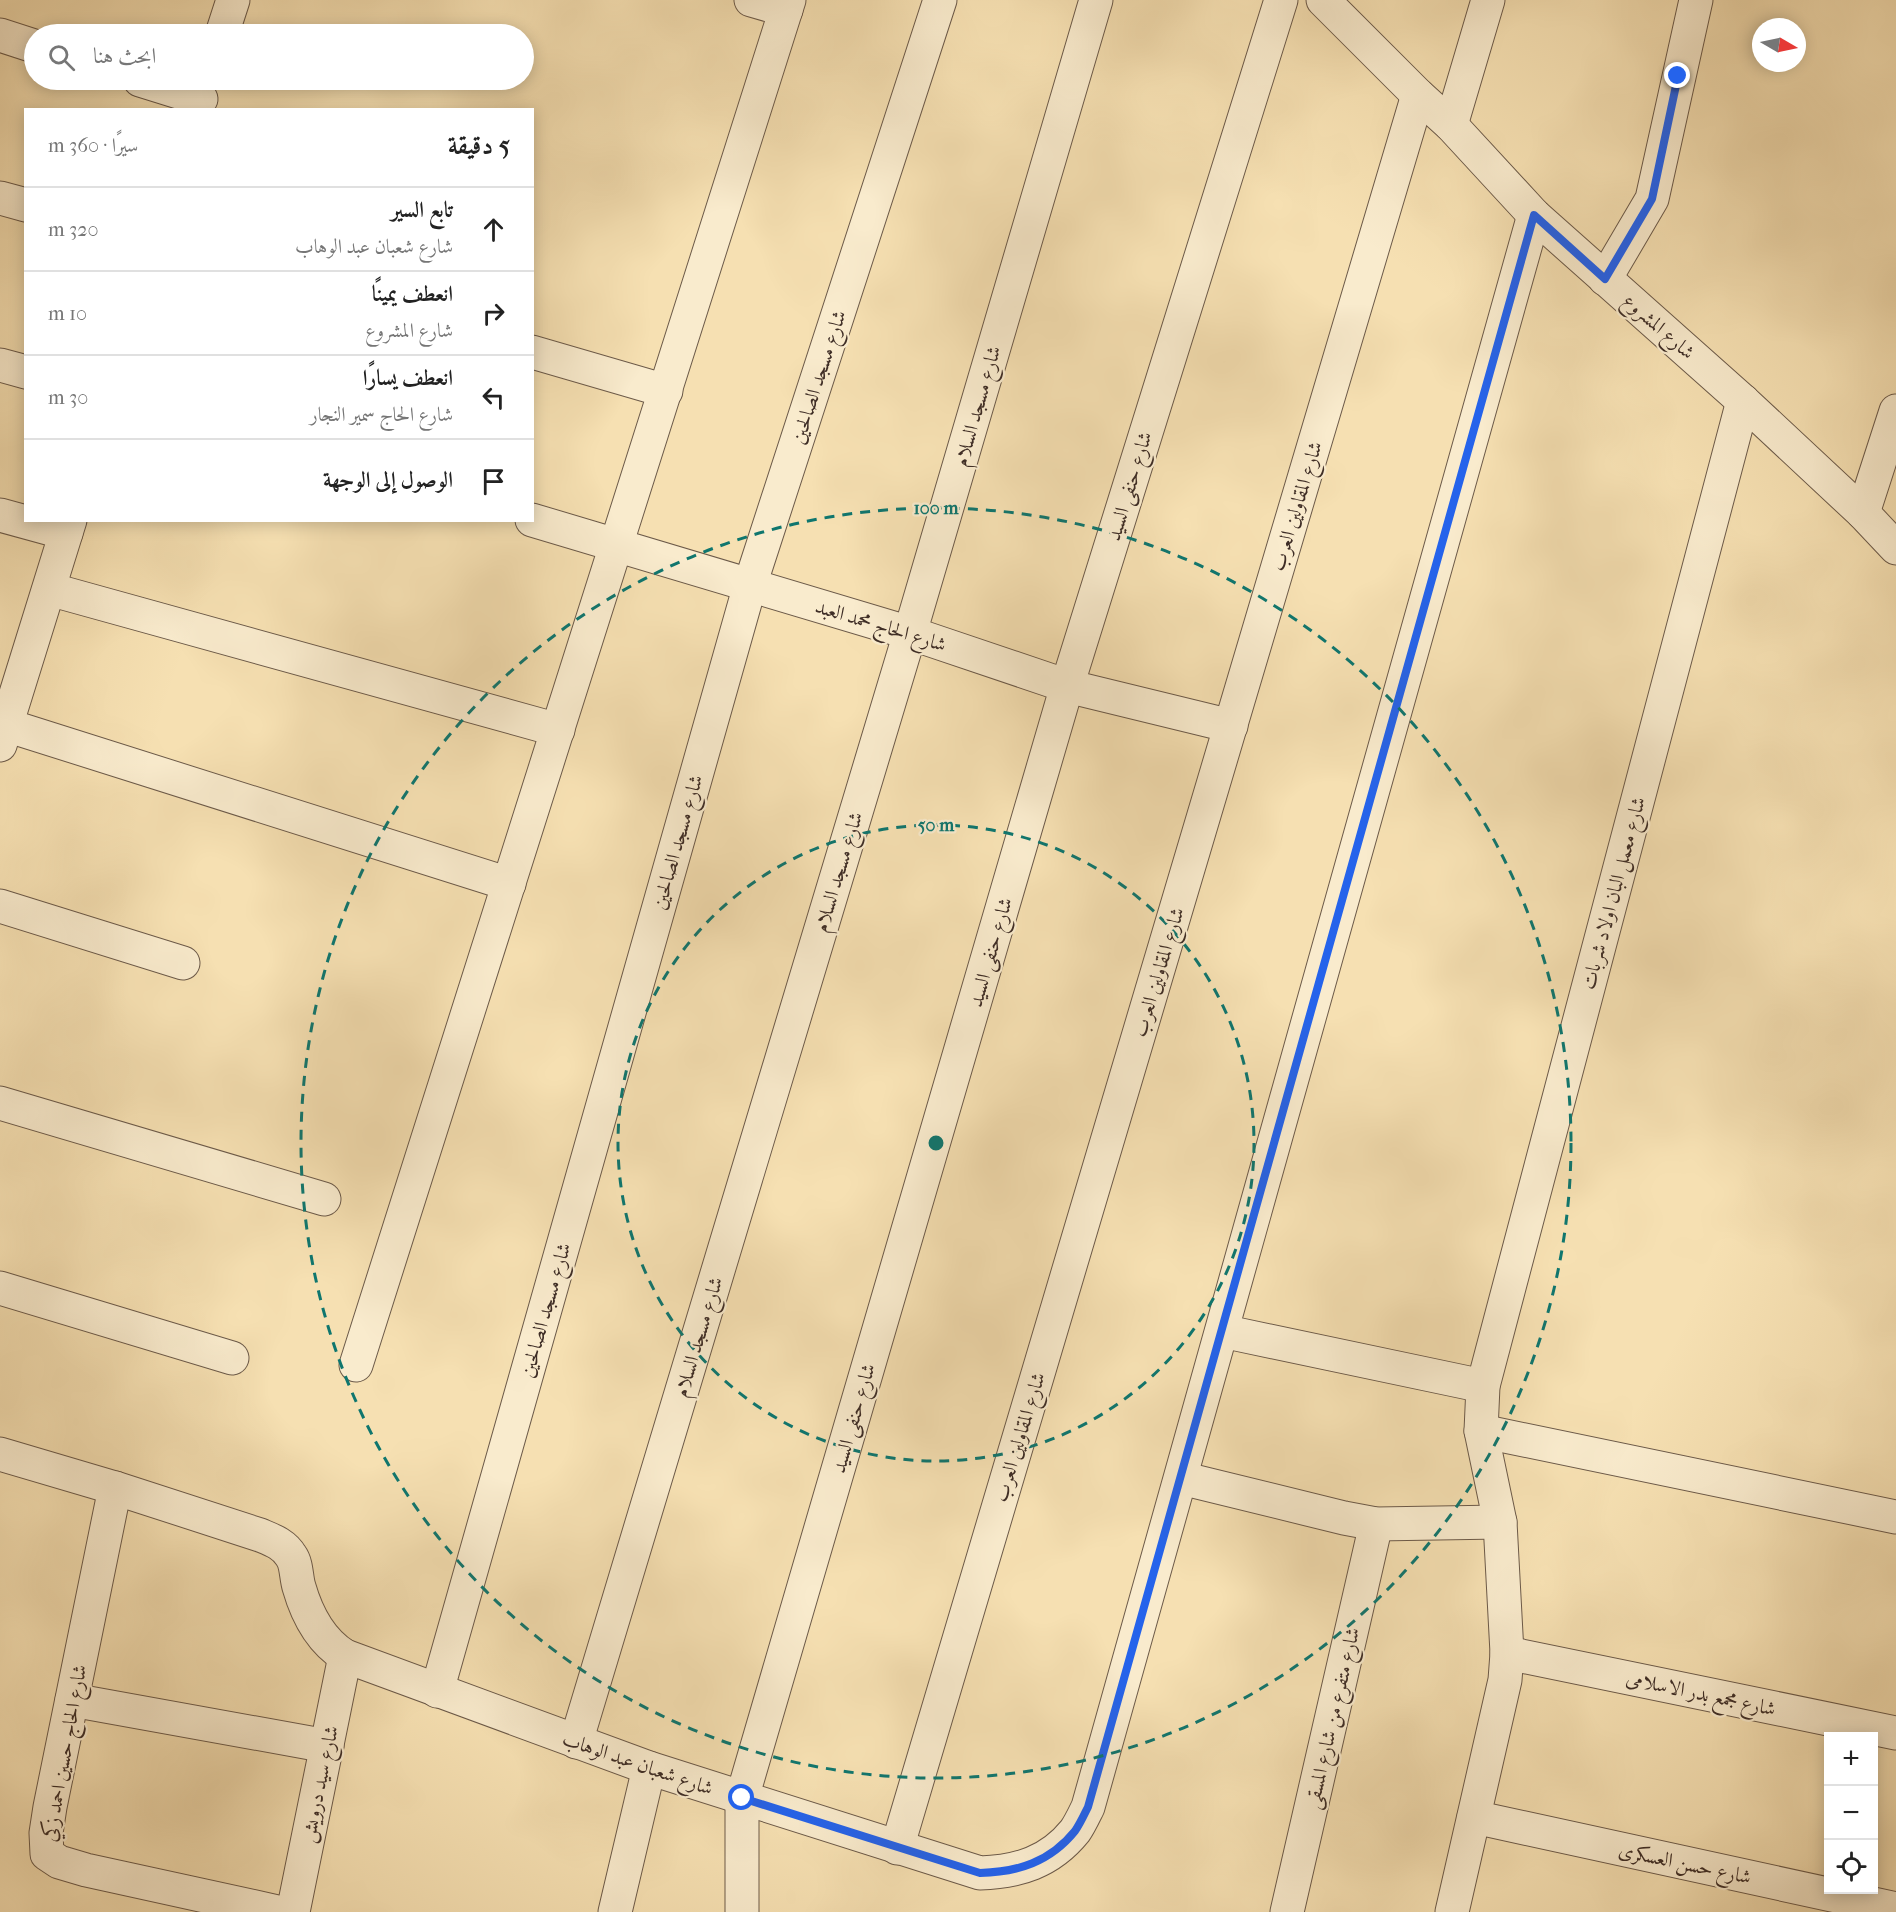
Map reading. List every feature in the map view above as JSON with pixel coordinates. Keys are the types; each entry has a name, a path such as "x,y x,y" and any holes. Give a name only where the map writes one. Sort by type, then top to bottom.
{"street":[{"path":"225,24 233,0"},
{"path":"356,1365 787,5 751,0"},
{"name":"شارع مسجد الصالحين","path":"437,1691 750,585 940,0"},
{"name":"شارع مسجد السلام","path":"576,1742 910,633 1096,0"},
{"name":"شارع حنفى السيد","path":"742,1912 742,1798 1067,686 1281,0"},
{"name":"شارع المشروع","path":"1323,0 1451,125 1534,215 1743,401 1863,513 1896,548"},
{"path":"1451,125 1488,0"},
{"path":"1605,279 1652,199 1696,0"},
{"path":"0,35 24,43"},
{"path":"179,90 202,96"},
{"name":"شارع المقاولين العرب","path":"897,1848 1418,95"},
{"path":"0,198 24,204"},
{"name":"شارع شعبان عبد الوهاب","path":"345,1656 649,1768 980,1873 1006,1872 1033,1864 1048,1855 1075,1831 1088,1807 1534,215"},
{"path":"534,353 666,391"},
{"path":"0,365 24,371"},
{"name":"شارع معمل البان اولاد شربات","path":"1452,1912 1500,1710 1507,1653 1500,1522 1481,1431 1483,1386 1743,401"},
{"path":"1863,513 1896,411"},
{"path":"0,515 24,519"},
{"name":"شارع الحاج محمد العبد","path":"534,521 910,633 1067,686 1231,726"},
{"path":"43,522 68,526 3,735 509,884"},
{"path":"49,589 558,730"},
{"path":"0,906 183,963"},
{"path":"0,1103 324,1199"},
{"path":"0,1288 232,1358"},
{"path":"1222,1331 1483,1386"},
{"path":"1481,1431 1896,1517"},
{"path":"0,1454 115,1488 260,1535 280,1544 293,1557 299,1588 319,1632 334,1649 345,1656"},
{"path":"1181,1478 1376,1524 1500,1522"},
{"name":"شارع الحاج حسين احمد زكي","path":"115,1488 49,1816 46,1833 47,1854 59,1862 86,1870 278,1912"},
{"name":"شارع متفرع من شارع المسقى","path":"1287,1912 1376,1524"},
{"name":"شارع مجمع بدر الاسلامى","path":"1507,1653 1896,1733"},
{"name":"شارع سيد درويش","path":"293,1912 345,1656"},
{"path":"72,1700 327,1746"},
{"path":"615,1912 649,1768"},
{"name":"شارع حسن العسكرى","path":"1474,1817 1896,1909"}],"route":[{"path":"742,1798 980,1873 1006,1872 1033,1864 1056,1850 1075,1831 1088,1807 1534,215 1605,279 1652,199 1678,76"}]}
